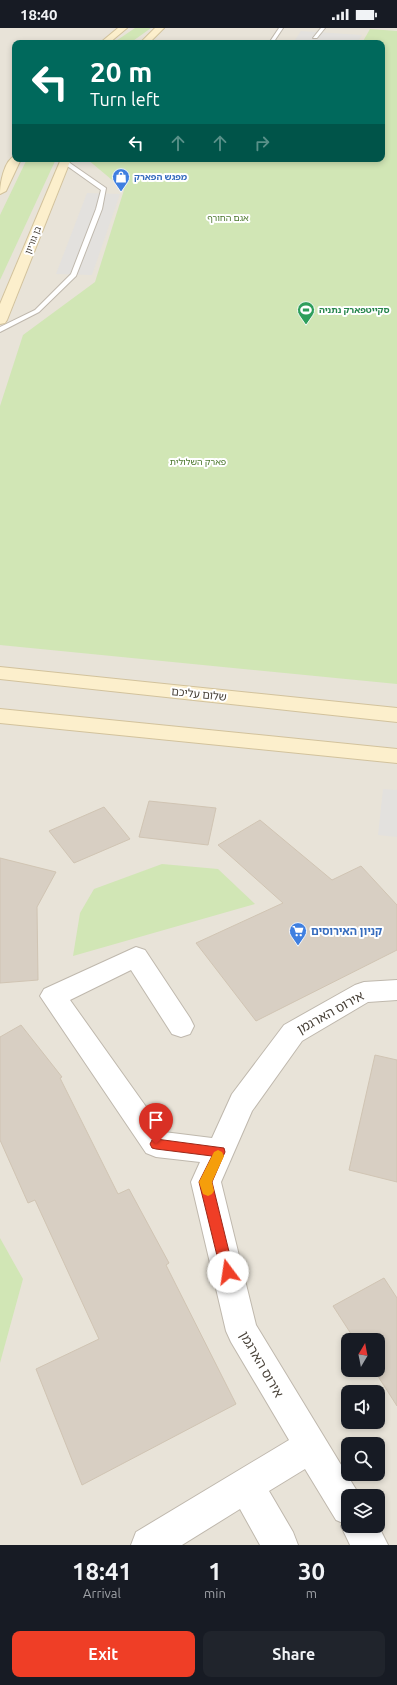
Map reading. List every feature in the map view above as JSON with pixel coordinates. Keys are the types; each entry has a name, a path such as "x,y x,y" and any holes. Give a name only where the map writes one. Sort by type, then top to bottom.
{"main road":[{"path":"108,40 123,28"},
{"path":"147,40 160,28"},
{"path":"0,191 14,162"},
{"name":"בן גוריון","path":"0,320 66,162"},
{"path":"0,668 32,676"},
{"name":"שלום עליכם","path":"0,673 397,715"},
{"path":"0,716 397,756"}],"street":[{"path":"181,1026 136,957 54,996 156,1144 220,1152"},
{"name":"אירוס הארגמן","path":"341,1497 242,1331 206,1182 242,1104 293,1033 364,992 397,990"},
{"path":"149,1545 310,1446"},
{"path":"246,1486 280,1545"},
{"path":"362,1533 370,1545"}],"lane":[{"path":"273,40 281,28"},
{"path":"316,37 324,28"},
{"path":"0,330 37,311 74,275 99,209 104,189 67,162"}],"shaded area":[{"path":"0,28 397,28 397,1545 0,1545"},
{"path":"301,31 362,35 359,40 295,40"},
{"path":"87,193 120,194 92,275 56,274"},
{"path":"383,789 397,790 397,837 378,835"}],"green space":[{"path":"135,28 151,28 134,40 117,40"},
{"name":"פארק השלולית","path":"370,29 397,31 397,684 0,645 0,406 23,335 95,282 124,190 91,162 385,162 385,40 364,40"},
{"path":"26,162 55,162 0,280 0,215"},
{"path":"162,864 218,869 255,904 73,956 80,913 94,889"},
{"path":"0,1238 23,1279 0,1363"}],"building":[{"path":"149,801 216,808 208,845 139,837"},
{"path":"104,807 130,839 74,863 49,831"},
{"name":"קניון האירוסים","path":"260,820 332,880 361,866 397,905 397,950 256,1021 196,943 283,903 218,845"},
{"path":"0,858 56,872 37,907 38,980 0,983"},
{"path":"21,1025 62,1077 60,1078 118,1194 129,1189 169,1263 166,1265 236,1404 82,1485 36,1369 99,1339 35,1200 28,1203 0,1140 0,1037"},
{"path":"375,1055 397,1060 397,1182 349,1170"},
{"path":"384,1278 397,1298 397,1406 378,1377 385,1377 385,1333 350,1333 333,1306"}],"slow traffic":[{"path":"208,1191 206,1182 218,1156"}],"place":[{"name":"מפגש הפארק","path":"121,192"},
{"name":"סקייטפארק נתניה","path":"306,325"},
{"name":"קניון האירוסים","path":"298,946"}],"route":[{"path":"156,1144 220,1152 206,1182 228,1272"}],"park label":[{"name":"אגם החורף","path":"228,218"}]}
